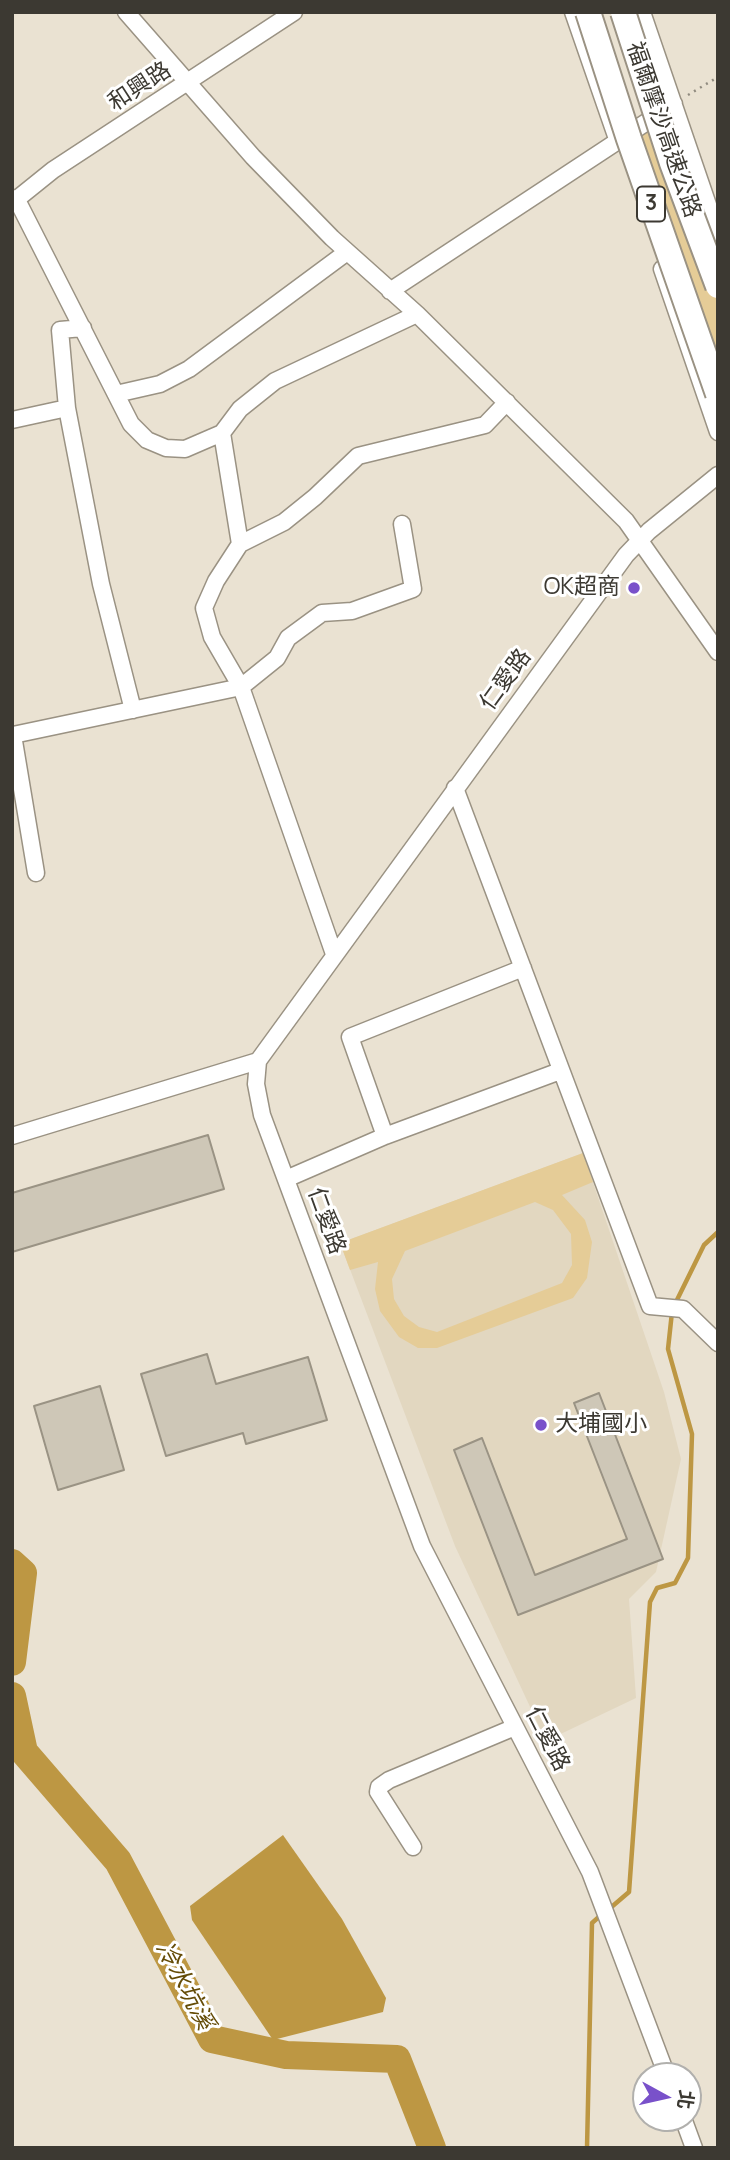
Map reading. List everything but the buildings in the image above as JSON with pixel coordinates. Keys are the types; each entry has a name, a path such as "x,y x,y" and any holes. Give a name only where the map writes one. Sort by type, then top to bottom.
{"highway":[{"name":"福爾摩沙高速公路","path":"589,12 629,139 718,394"},
{"name":"福爾摩沙高速公路","path":"623,12 672,163 718,286"}],"street":[{"path":"126,12 253,157 348,252 417,314 626,521 695,615 718,652"},
{"name":"和興路","path":"14,200 53,170 295,12"},
{"path":"573,12 718,432"},
{"path":"642,12 718,234"},
{"path":"390,291 674,104"},
{"path":"14,200 131,424 147,440 166,448 185,449 222,433 240,409 275,381 417,314"},
{"path":"116,394 160,384 189,369 348,252"},
{"path":"83,328 60,330 67,408 101,584 134,710"},
{"path":"334,954 241,687 212,637 204,608 216,581 240,544 284,522 358,456 485,425 507,402"},
{"path":"12,420 67,408"},
{"path":"222,433 240,544"},
{"name":"仁愛路","path":"662,2062 590,1872 422,1546 262,1115 256,1084 258,1061 626,555 718,475"},
{"path":"36,873 13,735 241,687 277,658 288,638 322,613 352,611 412,589 402,524"},
{"path":"455,788 650,1306 683,1309 718,1343"},
{"path":"385,1136 350,1037 523,968"},
{"path":"12,1136 258,1061"},
{"path":"286,1179 385,1136 560,1071"},
{"path":"413,1847 378,1792 379,1787 389,1780 515,1727"}],"path":[{"path":"674,104 718,77"}],"shaded area":[{"path":"668,119 718,259 718,410 625,144"},
{"name":"大埔國小","path":"583,1153 664,1392 681,1459 656,1572 629,1599 636,1698 546,1741 455,1546 340,1243"},
{"path":"583,1153 593,1182 562,1195 585,1220 592,1242 587,1278 573,1298 437,1348 418,1348 399,1337 380,1311 375,1289 378,1262 350,1270 340,1243","holes":["535,1202 553,1210 571,1234 572,1265 562,1283 437,1332 419,1327 404,1316 394,1299 392,1279 405,1251"]},
{"path":"283,1835 342,1919 386,1998 383,2012 273,2040 192,1920 190,1906"}],"waterway":[{"path":"675,1304 704,1245 718,1232"},
{"path":"608,1910 629,1892 650,1602 657,1588 675,1583 688,1558 692,1434 668,1349 672,1312"},
{"name":"冷水坑溪","path":"12,1563 23,1573 12,1662"},
{"name":"冷水坑溪","path":"12,1696 24,1752 118,1861 212,2039 286,2055 397,2059 432,2148"},
{"path":"587,2148 592,1923 601,1915"}],"place":[{"name":"OK超商","path":"634,588"},
{"name":"大埔國小","path":"541,1425"}]}
